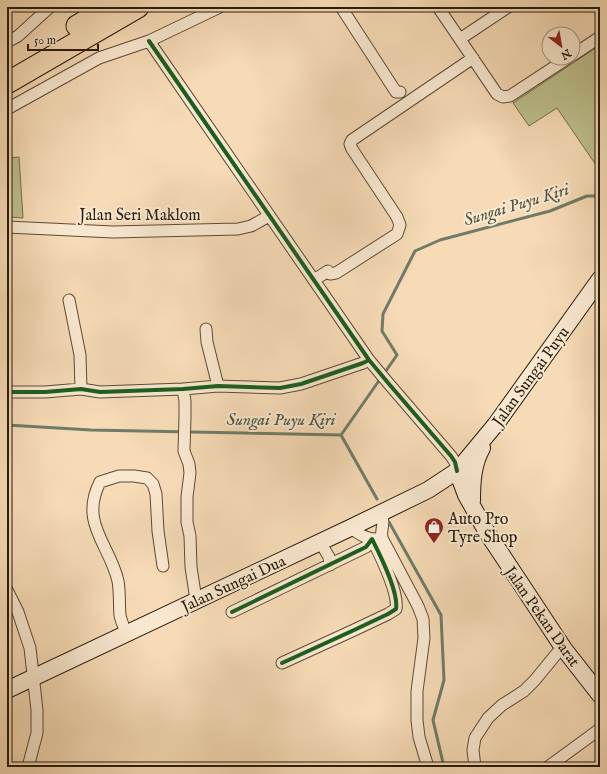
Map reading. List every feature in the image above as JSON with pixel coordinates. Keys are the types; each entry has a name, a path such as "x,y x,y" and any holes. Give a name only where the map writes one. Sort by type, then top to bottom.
{"highway":[{"path":"7,67 109,7"},
{"path":"7,83 138,7"}],"main road":[{"name":"Jalan Sungai Puyu","path":"458,471 496,424 600,279"},
{"path":"428,490 441,489 469,501 472,480 479,454 496,424"},
{"name":"Jalan Sungai Dua","path":"7,690 381,513 428,490 458,471"},
{"name":"Jalan Pekan Darat","path":"458,471 469,501 488,534 562,647 600,695"}],"street":[{"path":"7,42 18,36 50,7"},
{"path":"7,109 99,58 149,41 220,7"},
{"path":"341,7 396,92 400,92"},
{"path":"438,7 497,94 503,97 510,96 556,66"},
{"path":"460,39 508,7"},
{"path":"581,50 600,37"},
{"path":"149,41 371,362 388,384 451,456 458,471"},
{"path":"314,280 328,271 330,274 336,273 397,234 400,225 397,217 352,149 350,144 352,140 473,58"},
{"name":"Jalan Seri Maklom","path":"7,227 113,232 238,229 251,226 269,216"},
{"path":"70,300 80,355 81,389"},
{"path":"206,329 207,342 218,386"},
{"path":"7,392 45,392 81,389 100,392 218,386 280,388 301,384 363,363 371,362"},
{"path":"183,388 185,401 184,451 189,464 190,473 187,497 187,522 190,536 191,567 196,600"},
{"path":"126,633 120,617 118,582 114,567 99,537 92,513 93,501 100,482 119,476 134,476 147,478 153,484 156,494 158,531 163,566"},
{"path":"232,612 366,547 377,539 381,532 384,522 381,513"},
{"path":"350,528 377,539 418,606 423,620 424,638 417,691 417,720 419,737 428,767"},
{"path":"282,663 396,609 397,602 377,539"},
{"path":"320,542 329,557 330,565"},
{"path":"7,590 10,605 22,622 30,648 37,710 37,733 28,767"},
{"path":"475,767 473,750 475,738 488,718 502,705 524,691 562,647"},
{"path":"548,767 600,729"}],"green space":[{"path":"600,45 600,124 598,126 600,127 600,158 596,165 557,108 529,126 513,103 568,66 581,66 581,58"},
{"path":"19,157 23,218 7,217 7,158"}],"waterway":[{"name":"Sungai Puyu Kiri","path":"7,425 91,430 341,435 397,355 382,331 383,314 415,251 440,240 550,211 587,196 600,196"},
{"path":"341,435 377,499"},
{"path":"389,522 441,615 444,680 433,720 444,767"}],"cycle path":[{"path":"149,41 369,360 451,456 455,462 457,471"},
{"path":"7,392 45,392 81,389 100,392 183,389 218,386 280,388 301,384 369,360"},
{"path":"232,612 366,547 372,539 392,584 395,593 396,609 282,663"}],"place":[{"name":"Auto Pro Tyre Shop","path":"434,544"}]}
